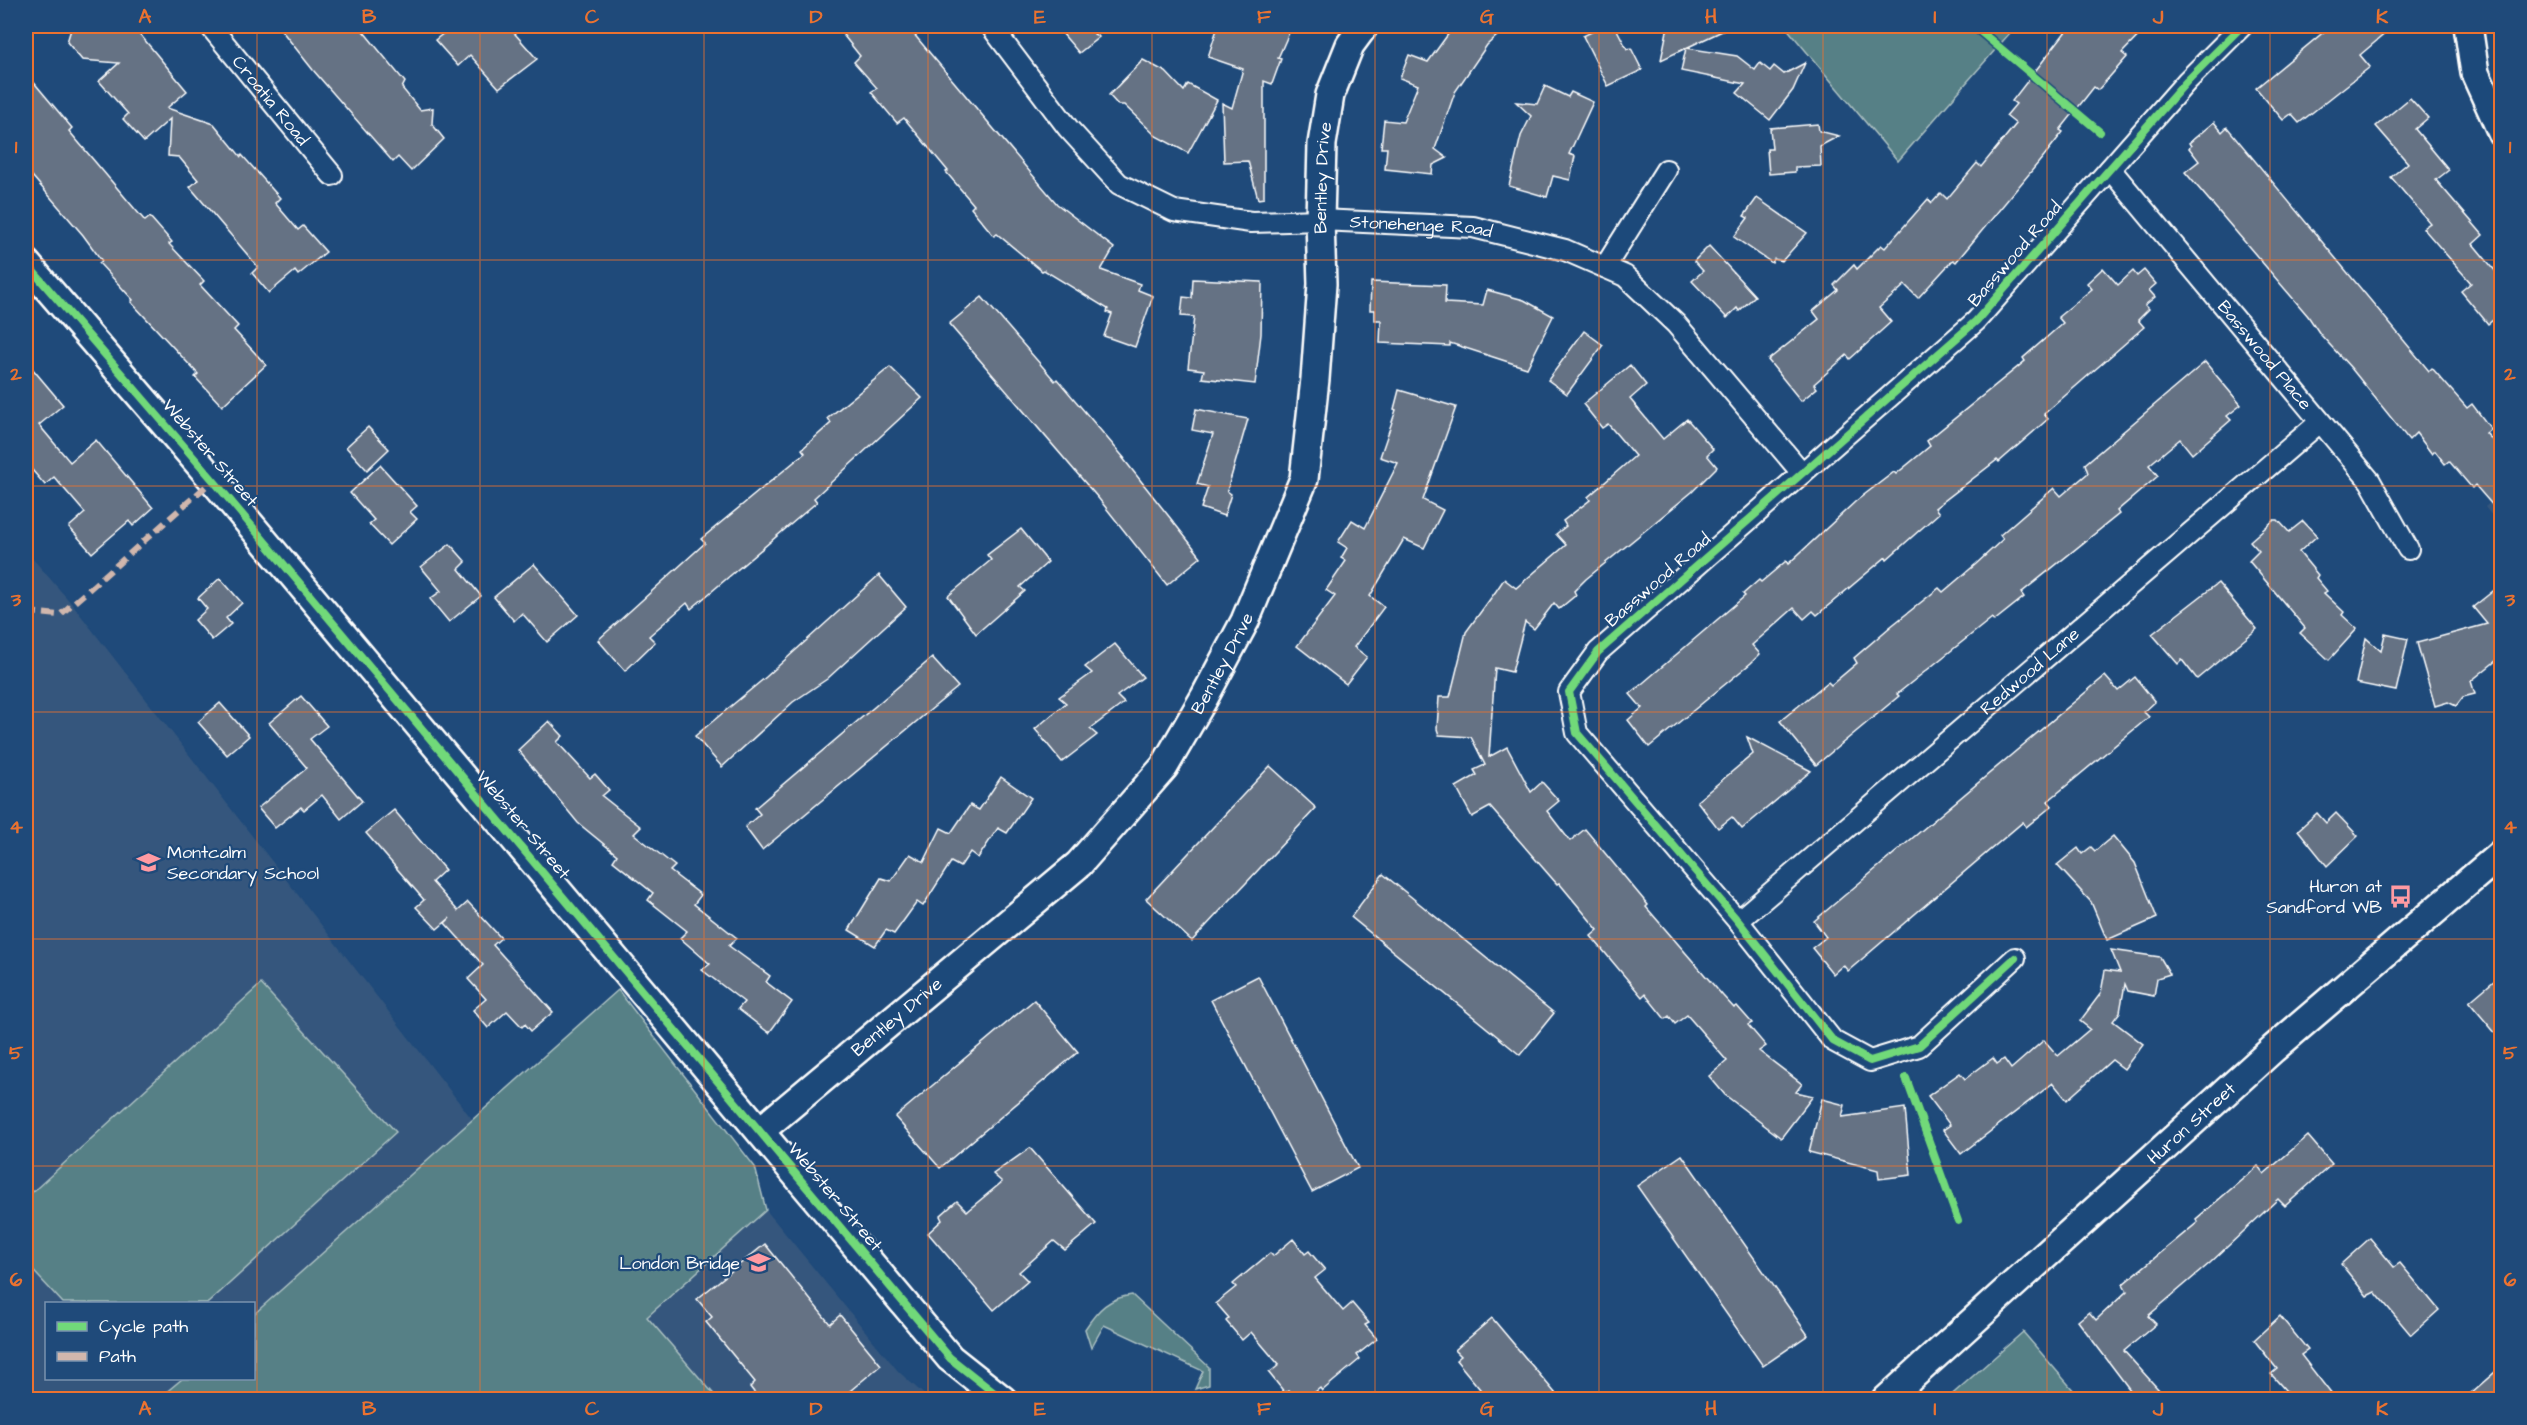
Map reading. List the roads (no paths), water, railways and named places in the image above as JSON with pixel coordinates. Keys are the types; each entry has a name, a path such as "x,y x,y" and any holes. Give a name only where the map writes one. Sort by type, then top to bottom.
{"street":[{"name":"Croatia Road","path":"210,26 332,175"},
{"name":"Stonehenge Road","path":"990,26 1068,128 1119,183 1174,211 1251,222 1320,220 1473,227 1566,250 1625,276 1676,324 1802,473"},
{"name":"Bentley Drive","path":"760,1131 1079,864 1164,767 1245,621 1304,479 1316,379 1322,284 1320,220 1322,144 1330,95 1350,45 1364,26"},
{"name":"Basswood Road","path":"2016,958 1919,1046 1870,1060 1833,1041 1738,921 1577,733 1569,692 1598,652 1976,321 2187,81 2242,26"},
{"path":"2468,26 2475,73 2502,133"},
{"name":"Basswood Place","path":"2110,169 2370,481 2408,549"},
{"path":"1605,267 1666,170"},
{"name":"Webster Street","path":"26,263 221,489 950,1358 1003,1400"},
{"name":"Redwood Lane","path":"1738,921 2320,422"},
{"name":"Huron Street","path":"1886,1400 2273,1049 2502,853"}],"place":[{"name":"Montcalm Secondary School","path":"149,862"},
{"name":"Huron at Sandford WB","path":"2400,896"},
{"name":"London Bridge","path":"758,1263"}]}
